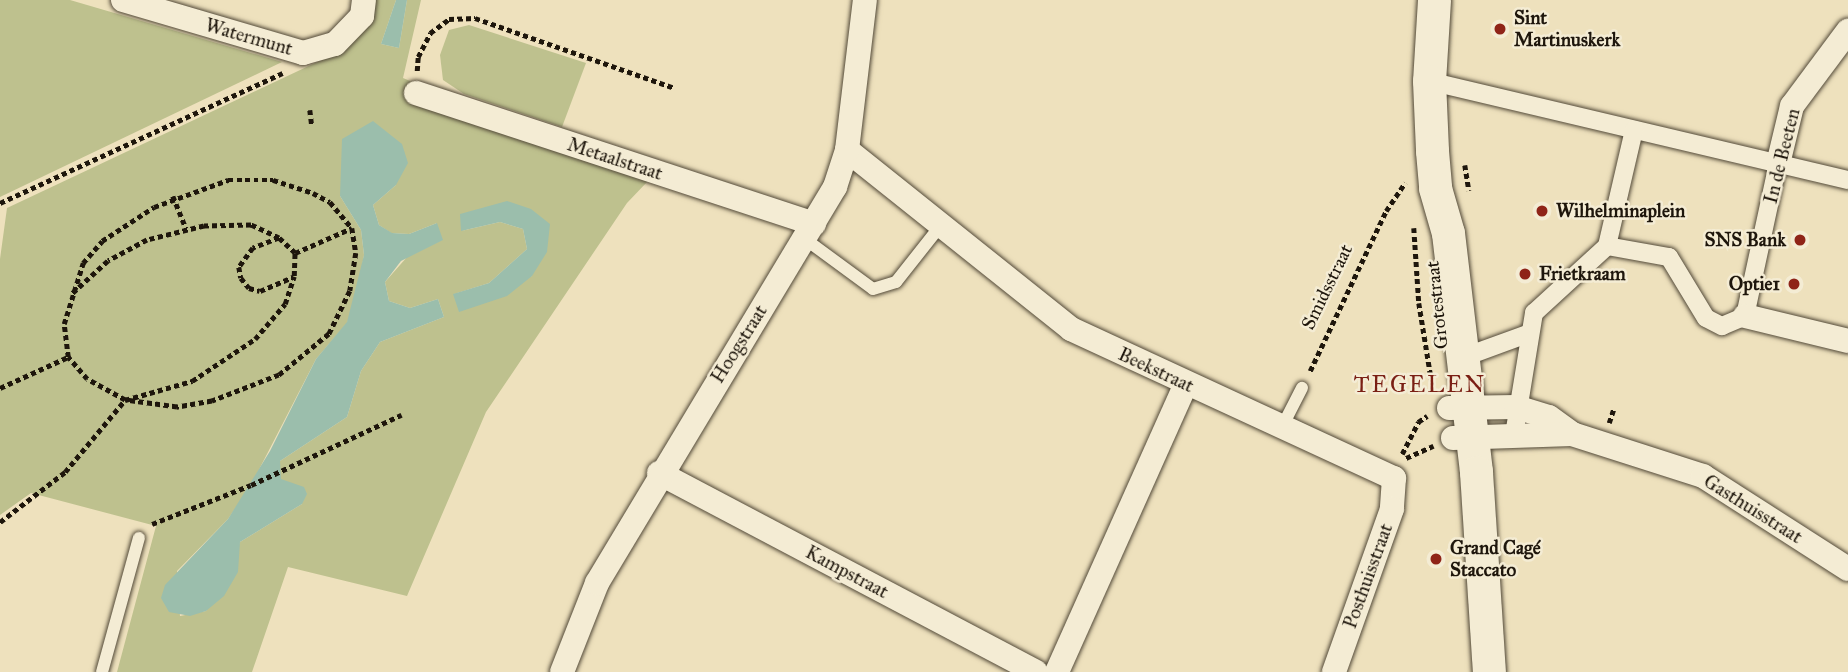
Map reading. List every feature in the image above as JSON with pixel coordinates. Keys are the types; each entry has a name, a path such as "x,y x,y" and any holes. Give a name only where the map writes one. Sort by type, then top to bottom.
{"main road":[{"name":"Grotestraat","path":"1434,0 1421,184 1448,233 1460,422 1475,502 1489,672"}],"street":[{"name":"Watermunt","path":"123,0 303,53 335,44 362,16 364,0"},
{"name":"Hoogstraat","path":"562,672 597,583 659,473 835,187 847,150 865,0"},
{"name":"In de Beeten","path":"1745,316 1792,106 1848,30"},
{"path":"1429,81 1848,180"},
{"name":"Metaalstraat","path":"416,93 809,231"},
{"path":"1514,435 1516,407 1534,313 1607,246 1634,130"},
{"name":"Beekstraat","path":"847,150 1071,329 1394,478"},
{"path":"1607,246 1669,257 1706,318 1722,326 1745,316 1848,341"},
{"path":"1478,352 1530,333"},
{"path":"1057,672 1186,384"},
{"name":"Gasthuisstraat","path":"1460,422 1516,407 1549,417 1572,434 1703,476 1848,569"},
{"name":"Gasthuisstraat","path":"1460,422 1514,435 1572,434"},
{"name":"Kampstraat","path":"659,473 1036,672"},
{"name":"Posthuisstraat","path":"1334,672 1392,509 1394,478"}],"lane":[{"path":"809,231 873,289 896,282 941,225"},
{"path":"1282,427 1302,388"},
{"path":"102,672 139,538"}],"path":[{"path":"416,93 418,57 430,33 449,19 475,18 675,88"},
{"path":"0,203 293,68"},
{"path":"310,110 312,126"},
{"path":"228,180 274,180 330,202 352,228 356,254 350,291 329,334 300,361 247,390 212,401 177,407 125,400 87,379 68,357 64,324 83,263 103,241 173,196 228,180"},
{"name":"Smidsstraat","path":"1302,388 1357,268 1421,184"},
{"path":"173,196 186,229"},
{"path":"0,522 65,472 125,400 192,381 220,366 255,339 285,304 294,276 295,253 279,238 251,225 186,229 148,240 108,261 72,294"},
{"path":"295,253 352,228"},
{"path":"279,238 253,248 239,267 241,278 249,288 261,291 294,276"},
{"path":"0,388 68,357"},
{"path":"1436,410 1460,422 1402,460 1403,449 1418,422 1436,410"},
{"path":"159,521 251,485 401,415"}],"green space":[{"path":"0,0 70,0 282,62 0,197"},
{"path":"374,0 396,0 381,44 399,48 407,0 421,0 403,78 648,181 627,203 486,412 407,596 288,567 252,672 117,672 156,526 31,493 0,515 0,259 7,208 332,55","holes":["396,185 373,205 379,225 391,233 409,234 437,223 385,282 389,301 410,308 438,299 444,317 380,342 361,371 347,417 280,461 280,479 302,504 240,542 206,611 180,616 177,571 228,519 251,485 316,359 347,323 357,295 364,255 361,230 340,196","531,209 532,276 454,294 489,283 527,249 523,229 500,222 461,231"]},
{"path":"469,25 586,63 562,127 464,94 443,80 440,55 449,30"}],"shaded area":[{"path":"396,0 407,0 399,48 381,44"},
{"path":"373,121 402,144 408,163 396,185 373,205 379,225 392,233 409,234 437,223 443,240 401,261 385,282 389,301 410,308 438,299 444,317 380,342 361,371 347,417 280,461 281,479 304,487 307,494 302,504 240,542 238,572 224,596 206,611 190,616 169,612 161,598 165,585 228,519 270,451 316,359 347,322 364,255 361,230 340,196 342,139"},
{"path":"507,201 531,209 550,224 547,252 532,276 507,296 459,312 453,294 489,283 527,249 523,229 500,222 461,231 460,214"}],"place":[{"name":"Sint Martinuskerk","path":"1500,29"},
{"name":"Wilhelminaplein","path":"1542,211"},
{"name":"SNS Bank","path":"1800,240"},
{"name":"Frietkraam","path":"1525,274"},
{"name":"Optie1","path":"1794,284"},
{"name":"Grand Cagé Staccato","path":"1436,559"}],"district":[{"name":"TEGELEN","path":"1420,384"}]}
